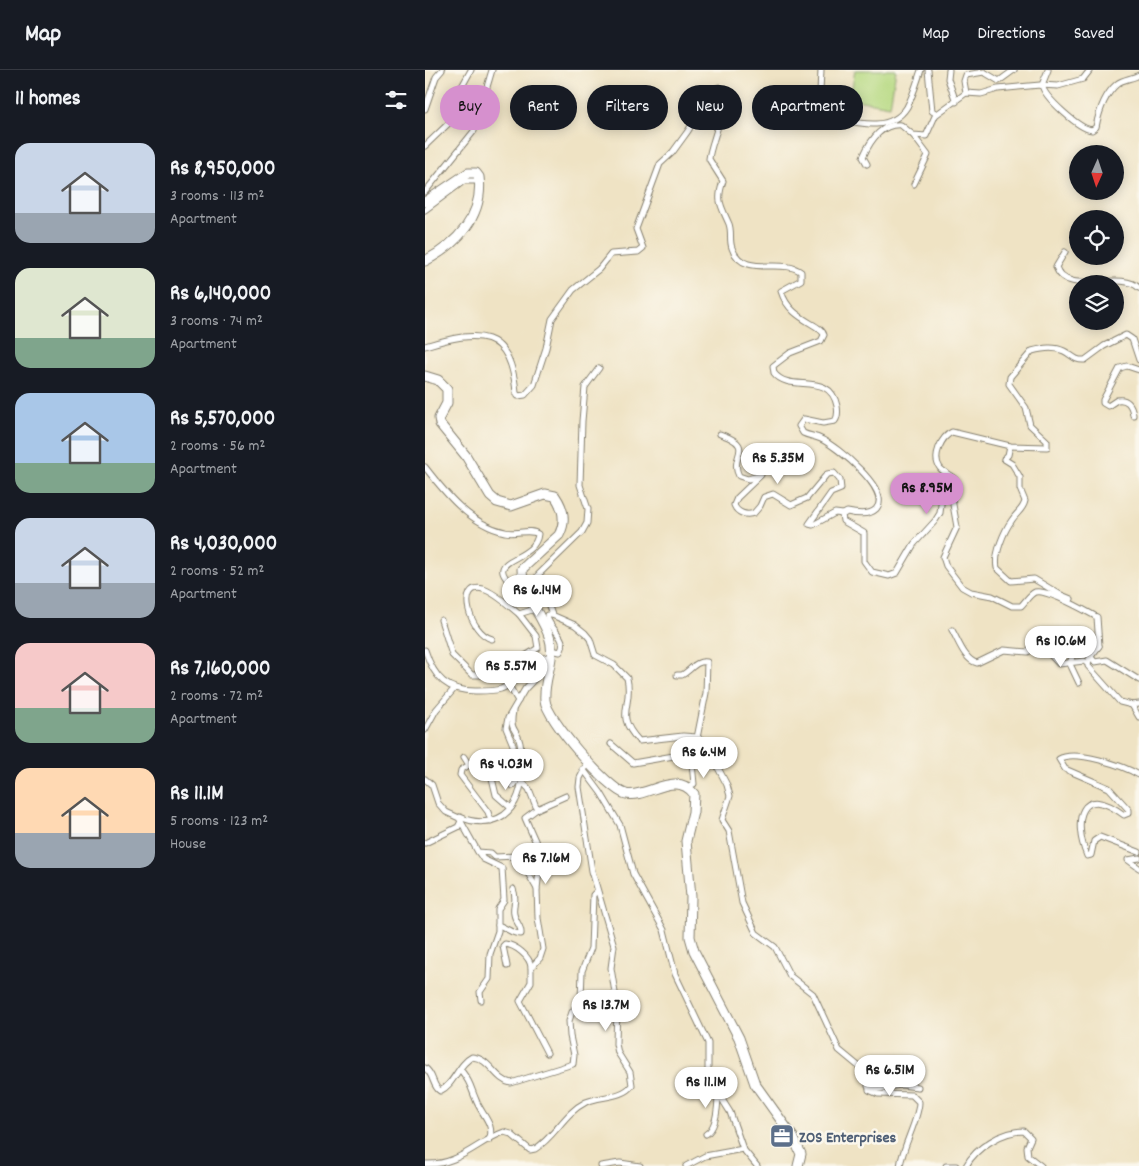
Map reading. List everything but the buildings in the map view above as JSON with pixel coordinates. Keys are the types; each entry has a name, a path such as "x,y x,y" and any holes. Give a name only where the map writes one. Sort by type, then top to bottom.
{"main road":[{"path":"425,202 468,173 476,173 479,180 479,197 471,222 443,250 425,261"},
{"path":"425,376 438,380 447,389 447,403 439,418 440,424 466,456 490,496 497,502 511,506 545,494 555,496 559,502 564,521 563,528 559,535 527,562 522,569 535,609 549,634 551,657 545,693 546,707 585,766 625,794 665,784 687,787 694,794 686,841 691,897 690,937 694,951 739,1038 755,1084 793,1137 801,1154 798,1166"}],"street":[{"path":"425,109 436,77 442,70"},
{"path":"425,146 449,122 453,103 471,70"},
{"path":"425,192 474,132 493,70"},
{"path":"821,70 821,92 834,118 863,124 888,122 897,118 907,108 921,70"},
{"path":"928,70 932,111 936,114"},
{"path":"949,70 948,79 956,102"},
{"path":"967,93 964,81 966,75 985,72 999,81 1014,70"},
{"path":"1048,70 1042,84 1047,96 1083,128 1092,130 1096,127 1106,97 1114,87 1120,82 1139,74"},
{"path":"913,135 927,135 936,114 967,93 981,94 998,89 1042,84 1058,86 1083,79 1090,70"},
{"path":"425,346 466,336 497,341 502,346 512,368 516,393 519,396 525,395 534,385 546,348 552,319 573,290 599,269 613,253 638,252 643,248 636,229 660,164 673,153 713,90 719,87 722,94 719,125 709,159 723,181 718,199 731,230 732,247 735,253 749,264 765,267 783,265 801,272 801,280 781,291 784,299 796,315 821,329 824,336 821,341 779,360 773,366 773,374 784,382 818,384 834,396 837,410 835,421 823,423 804,419 799,426 800,430 809,436 828,443 875,485 880,495 878,507 870,513 855,514 847,512 835,514 813,525 809,524 831,493 841,489 840,480 833,473 823,478 817,489 807,498 791,505 773,494 764,497 761,506 754,513 745,514 737,510 734,505 737,498 761,475 748,478 739,476 737,472 740,446 737,441 720,434"},
{"path":"867,164 863,158 871,142 884,129 901,125 913,135 928,155 913,184"},
{"path":"425,210 464,181 479,180"},
{"path":"1065,252 1056,267 1058,271 1071,280 1089,283 1127,281 1139,288"},
{"path":"1074,603 1054,598 1049,593 1036,592 1016,607 1006,604 993,596 971,592 961,587 943,558 957,527 951,499 955,480 939,465 937,456 940,445 949,433 957,432 1010,446 1041,449 1048,446 1045,438 1030,425 1026,408 1009,384 1010,377 1030,352 1053,348 1062,350 1075,359 1085,360 1104,346 1126,335 1132,339 1139,360"},
{"path":"1133,415 1131,405 1126,401 1117,400 1108,406 1103,400 1120,368 1127,366 1139,370"},
{"path":"552,615 538,575 582,532 587,523 587,509 580,485 582,421 585,387 599,368"},
{"path":"1010,446 1009,455 1004,459 1012,464 1020,477 1019,489 1025,501 1022,509 1013,518 1000,543 996,556 997,568 1011,581 1034,579 1059,594 1070,597 1084,612 1097,617 1099,646 1090,656 1088,664"},
{"path":"425,468 468,515 499,531 511,533 533,532 538,534 533,547 507,563 503,570 503,577 509,585 531,599"},
{"path":"843,514 843,521 864,533 864,561 872,572 889,576 900,569 917,539 931,527 940,513 942,496 948,483 945,472"},
{"path":"492,639 478,632 468,609 468,598 473,590 487,591 519,614 536,636 538,648 522,658 523,664"},
{"path":"519,614 535,609"},
{"path":"426,654 445,684 454,689 469,691 502,688 538,663 560,652 562,646 559,634 547,620 547,615 552,615 581,630 588,636 595,655 614,665 627,678 626,726 640,742 697,737 702,740 706,753 716,764 727,785 730,796 722,820 729,831 742,903 756,932 777,949 790,976 813,994 833,1041 857,1068 868,1074 868,1086 872,1092 911,1095 919,1102 918,1112 908,1136 900,1166"},
{"path":"441,620 452,655 470,674 502,675 523,664 551,657"},
{"path":"952,630 967,656 977,663 1007,649 1028,652 1033,641 1044,639 1093,642 1099,646"},
{"path":"1044,639 1046,650 1059,664 1084,661 1120,702 1132,705 1139,704"},
{"path":"1071,640 1075,644 1070,664 1079,683"},
{"path":"1090,656 1095,662 1107,660 1139,680"},
{"path":"503,751 513,786 516,782 513,745 506,728 507,718 525,689 551,657"},
{"path":"677,675 683,675 693,665 702,661 707,662 706,694 697,737 691,753 694,784 687,787"},
{"path":"508,684 518,701"},
{"path":"425,730 436,710 454,689"},
{"path":"1132,705 1139,717"},
{"path":"425,779 432,785 438,803 446,812 479,822 491,821 501,817 511,808 519,794 521,781 520,741 511,727 513,708"},
{"path":"611,744 633,763 691,753"},
{"path":"465,757 469,765 461,770 460,775 488,812 491,821"},
{"path":"1139,775 1114,764 1090,758 1064,757 1059,760 1065,768 1109,788 1129,810 1129,813 1124,815 1108,805 1100,803 1089,803 1083,807 1079,831 1087,856 1091,855 1093,841 1100,837 1139,852"},
{"path":"425,1164 439,1164 460,1159 499,1133 507,1132 527,1148 535,1150 575,1108 596,1098 629,1090 632,1085 630,1072 618,1053 616,1044 616,992 611,975 614,946 592,871 579,787 585,766"},
{"path":"585,766 620,826 633,874 664,930 675,974 708,1043 707,1073 734,1120 743,1149 757,1166"},
{"path":"491,778 496,795 511,808"},
{"path":"521,781 529,789 537,809"},
{"path":"531,968 540,958 543,949 538,918 537,889 542,857 525,819 537,809 566,796"},
{"path":"457,816 483,859 503,869 504,900 498,909 498,925 489,954 489,979 481,990 481,1000"},
{"path":"425,843 458,827 461,822"},
{"path":"479,853 491,852 495,857 518,856 537,889"},
{"path":"1139,858 1128,860 1139,868"},
{"path":"498,925 513,934 521,934 521,928 513,913 517,898 513,889"},
{"path":"425,1068 430,1071 436,1088 440,1091 445,1088 469,1058 478,1058 505,1082 511,1083 573,1064 574,1055 569,1036 569,1021 572,1012 581,1000 582,971 592,941 593,897 597,891"},
{"path":"507,966 503,946 507,944 530,960 531,982 521,998 520,1005 547,1053"},
{"path":"460,1070 470,1081 476,1101 490,1124 489,1140"},
{"path":"868,1086 879,1089 900,1085 918,1087"},
{"path":"706,1134 714,1126 719,1092"},
{"path":"966,1166 974,1154 994,1140 1012,1132 1024,1131 1029,1132 1031,1138 1027,1147 1027,1156 1041,1166"},
{"path":"686,1166 705,1156 743,1149"},
{"path":"601,1166 620,1163 640,1166"},
{"path":"946,1166 955,1166"}],"green space":[{"path":"855,70 896,70 890,106 863,101 863,85 852,85"}],"place":[{"name":"ZOS Enterprises","path":"782,1136"}]}
